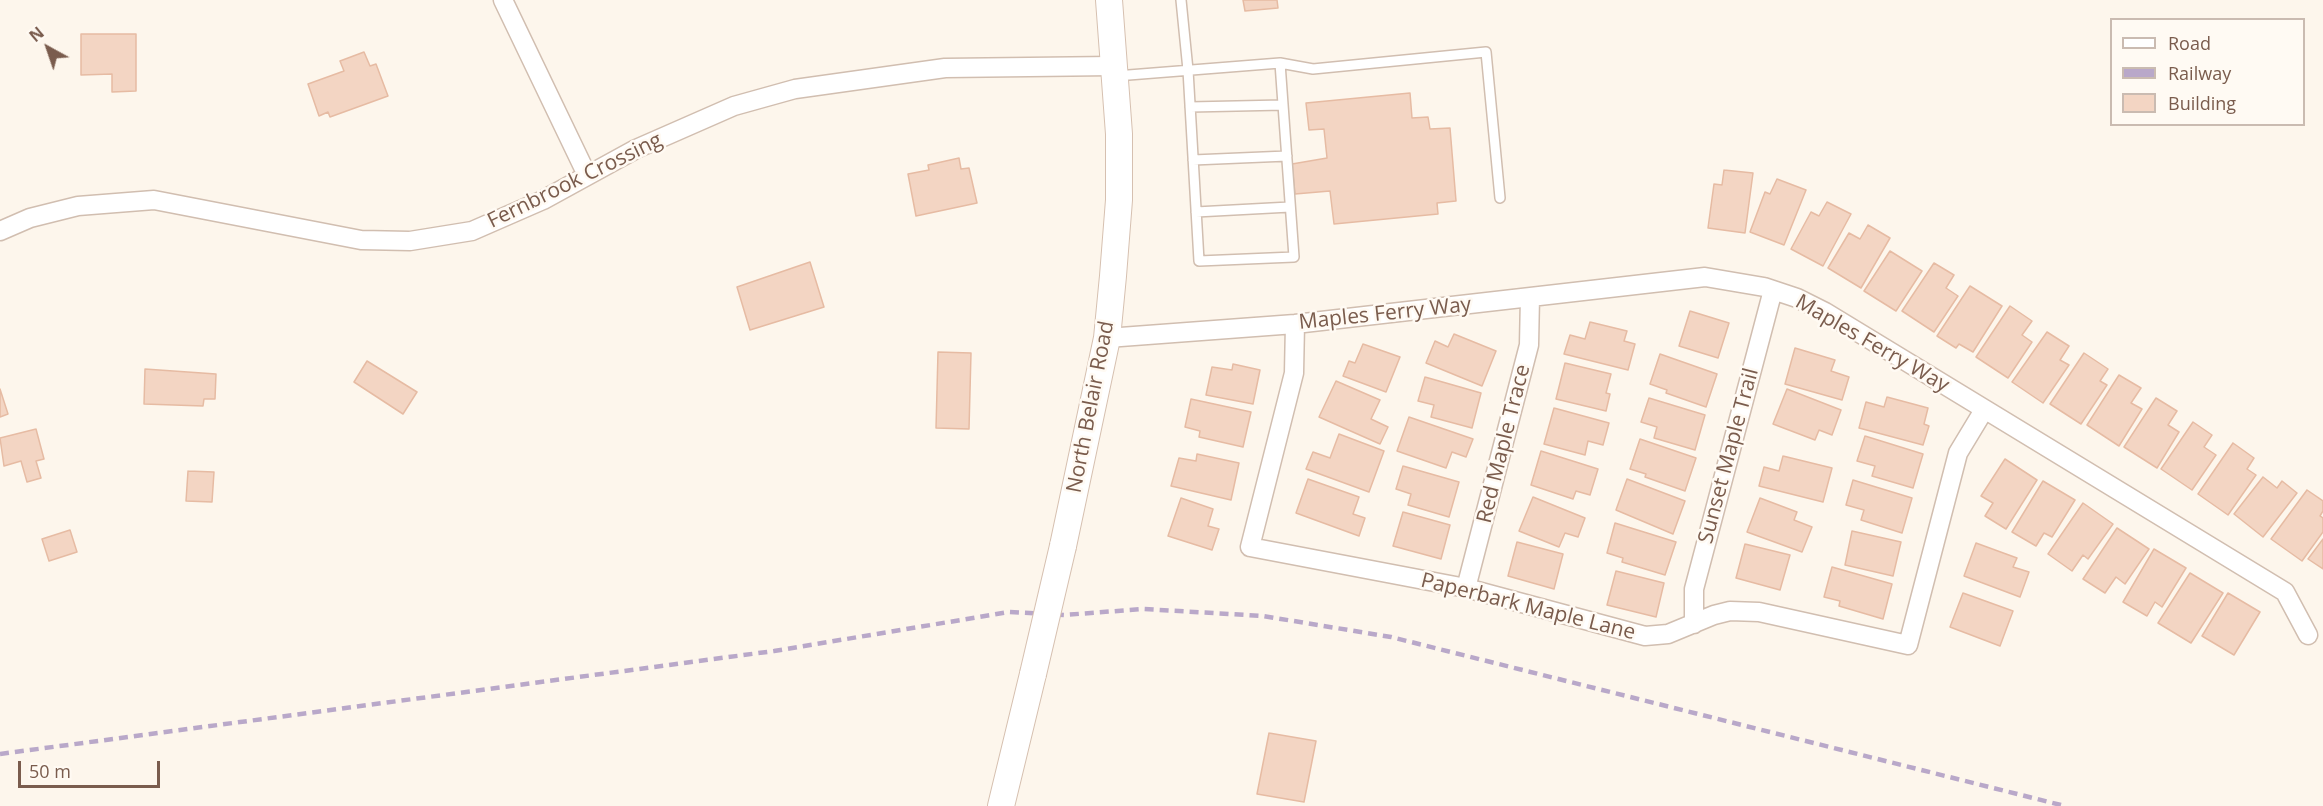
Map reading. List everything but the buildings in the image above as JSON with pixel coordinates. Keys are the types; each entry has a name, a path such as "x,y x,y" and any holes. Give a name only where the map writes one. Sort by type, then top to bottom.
{"street":[{"path":"503,0 587,175"},
{"name":"North Belair Road","path":"1001,806 1063,546 1107,338 1119,200 1119,135 1109,0"},
{"name":"Fernbrook Crossing","path":"0,231 30,218 78,206 154,200 361,240 410,241 472,231 543,200 636,149 734,106 795,89 945,68 1114,71"},
{"name":"Maples Ferry Way","path":"1107,338 1295,324 1705,277 1736,281 1773,290 1797,298 1826,312 2285,592 2308,635"},
{"name":"Sunset Maple Trail","path":"1694,624 1694,589 1773,290"},
{"name":"Red Maple Trace","path":"1466,588 1529,345 1530,297"},
{"name":"Paperbark Maple Lane","path":"1295,324 1294,373 1250,547 1466,588 1645,636 1668,634 1714,615 1730,611 1759,612 1908,645 1958,453 1984,410"}],"lane":[{"path":"1181,0 1188,70 1199,261 1294,258 1280,63"},
{"path":"1114,71 1188,70 1280,63 1313,69 1486,52 1500,198"},
{"path":"1190,107 1283,105"},
{"path":"1193,160 1287,156"},
{"path":"1196,212 1290,207"}],"railway":[{"path":"0,754 774,651 1009,612 1064,615 1143,609 1263,616 1391,637 2065,806"}]}
